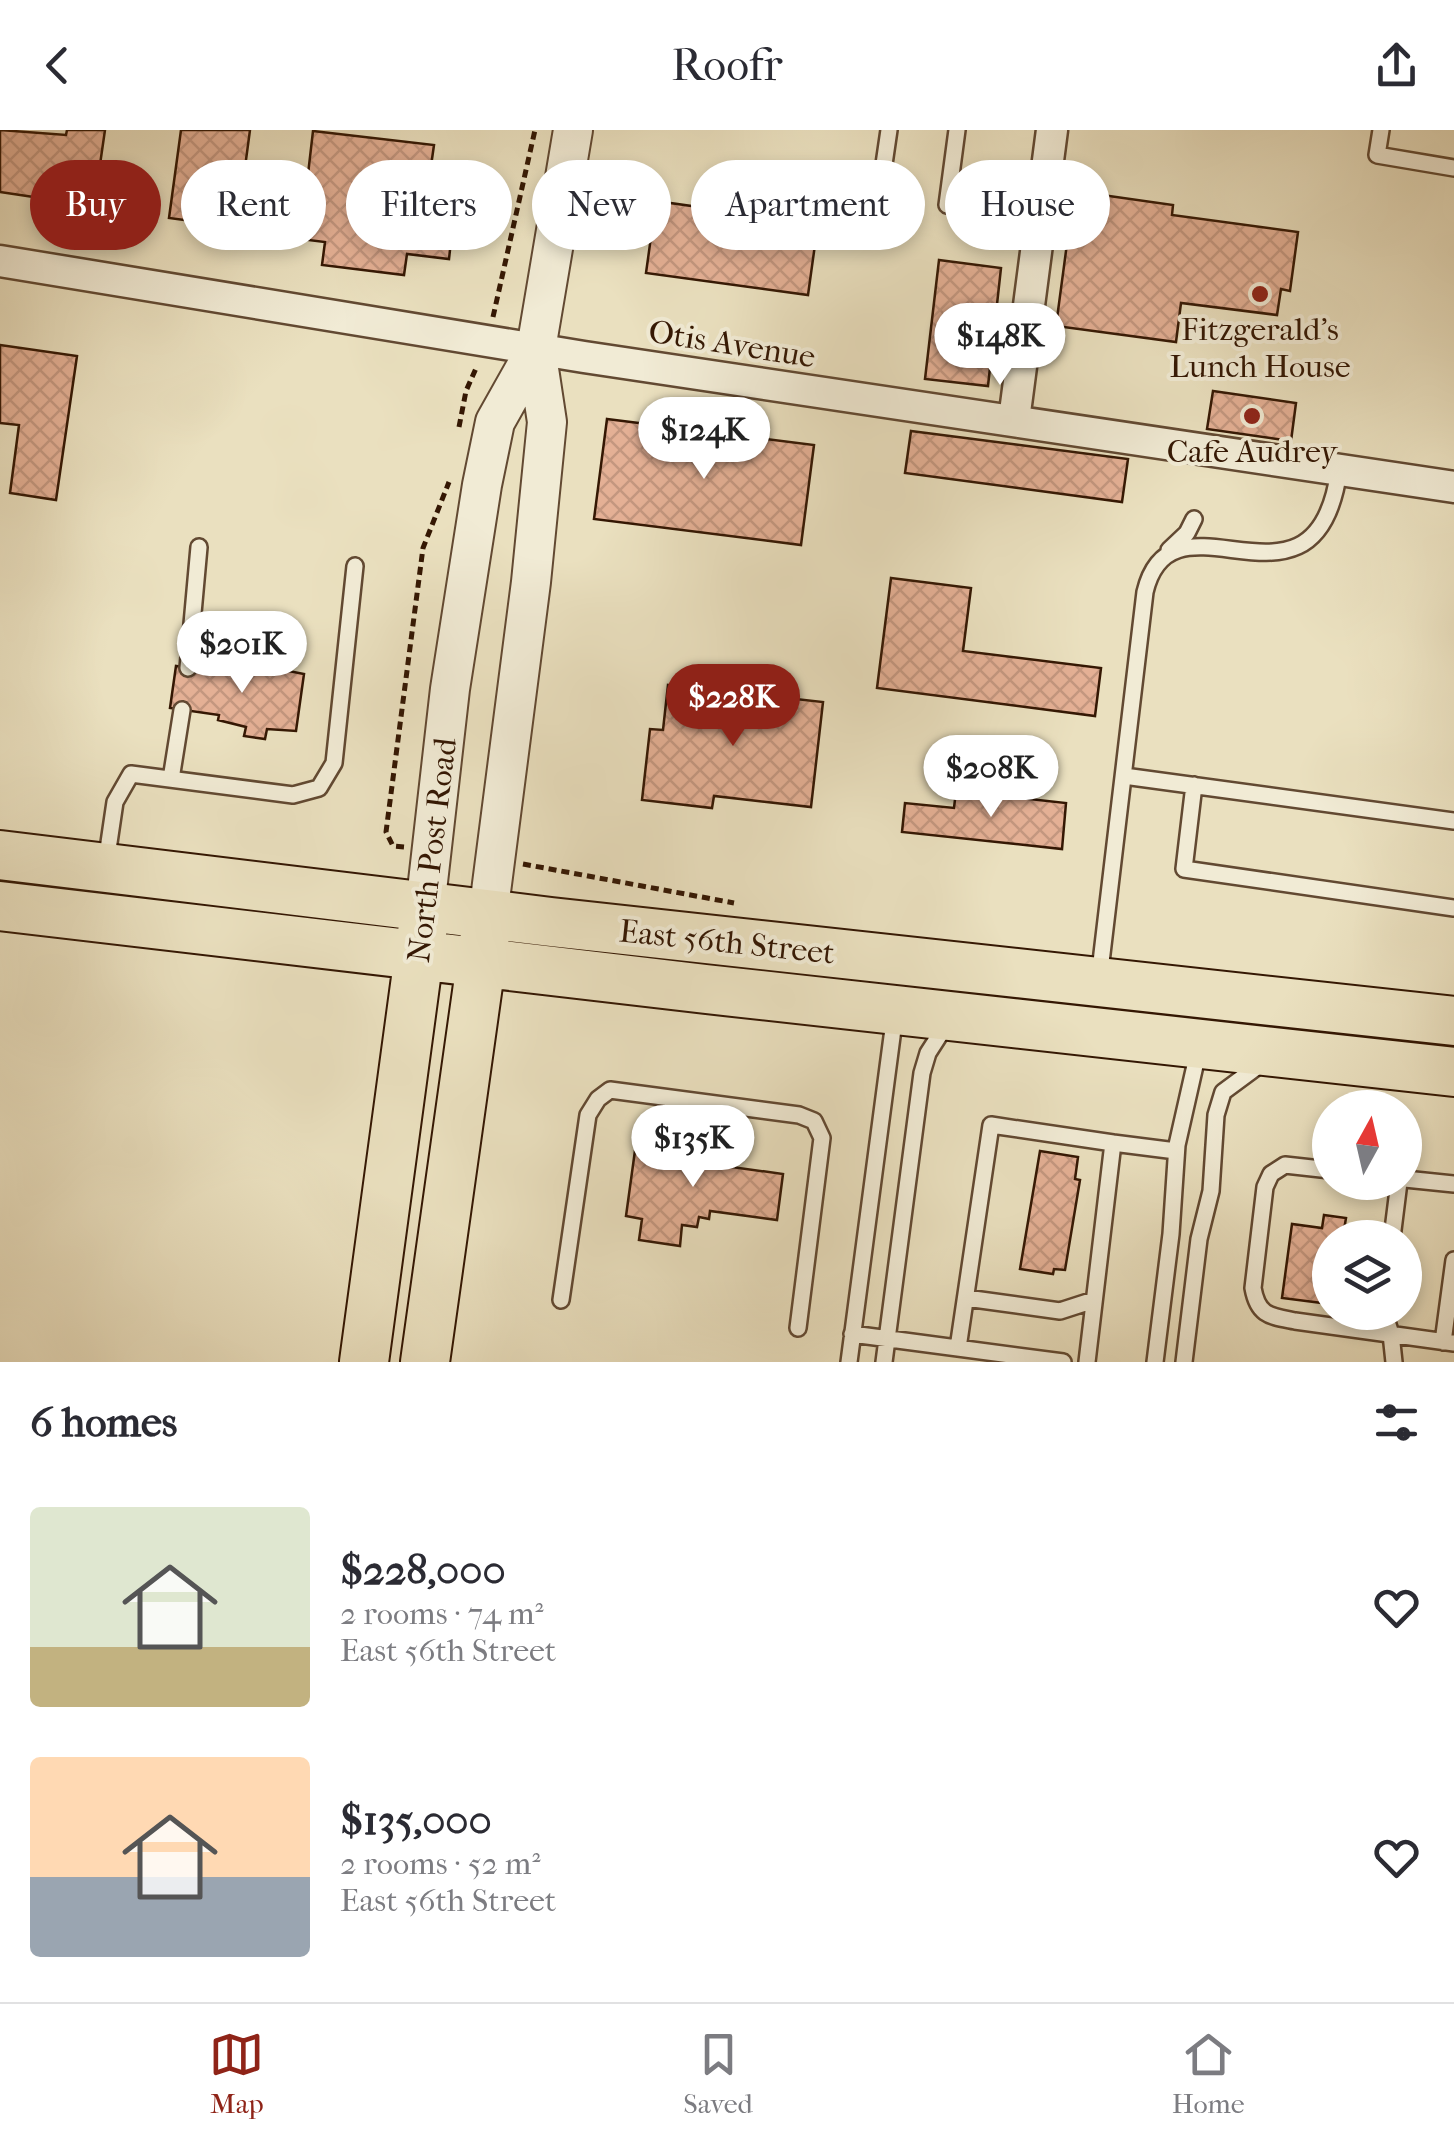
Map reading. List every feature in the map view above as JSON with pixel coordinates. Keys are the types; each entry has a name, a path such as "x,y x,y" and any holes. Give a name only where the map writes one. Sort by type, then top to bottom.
{"main road":[{"name":"East 56th Street","path":"0,855 425,908 1454,1021"},
{"name":"East 56th Street","path":"0,906 1454,1072"},
{"name":"North Post Road","path":"364,1362 425,908"},
{"name":"North Post Road","path":"425,1362 488,915"},
{"path":"952,1016 968,1003 993,998 1084,1006 1095,1000 1098,983"},
{"path":"1200,1044 1218,1024 1338,1033 1378,1030 1403,1016"}],"street":[{"name":"North Post Road","path":"488,915 546,440 536,349 573,130"},
{"path":"1014,420 1052,130"},
{"name":"Otis Avenue","path":"0,261 536,349 1454,487"},
{"name":"North Post Road","path":"425,908 455,651 482,485 495,422 536,349"}],"lane":[{"path":"885,160 889,130"},
{"path":"953,160 957,130"},
{"path":"1381,130 1377,156 1454,168"},
{"path":"1170,550 1203,546 1278,552 1300,547 1326,518 1340,470"},
{"path":"1098,983 1146,592 1155,566 1187,533 1194,519"},
{"path":"188,668 200,547"},
{"path":"105,868 115,802 131,774 294,796 319,788 334,763 355,566"},
{"path":"171,779 182,710"},
{"path":"1124,776 1454,821"},
{"path":"1194,786 1184,869 1454,908"},
{"path":"848,1362 896,1010"},
{"path":"884,1362 922,1074 928,1053 952,1016"},
{"path":"1155,1362 1171,1234 1176,1150 1200,1044"},
{"path":"1184,1362 1199,1239 1211,1191 1214,1128 1223,1092 1277,1053"},
{"path":"560,1300 588,1115 610,1090 799,1114 814,1121 822,1138 798,1328"},
{"path":"958,1348 991,1126 1176,1150"},
{"path":"1086,1362 1114,1143"},
{"path":"1312,1168 1285,1165 1271,1174 1265,1187 1253,1288 1256,1304 1269,1316 1449,1342 1454,1260"},
{"path":"1422,1182 1454,1184"},
{"path":"966,1298 1060,1311 1094,1300"},
{"path":"1390,1330 1394,1362"},
{"path":"852,1334 1062,1362"}],"building":[{"path":"0,130 66,135 67,130 105,130 101,160 30,160 30,196 0,192"},
{"path":"181,130 250,130 246,160 181,160 181,220 169,218"},
{"path":"313,131 434,145 432,160 346,160 346,250 450,250 449,259 407,254 404,275 322,265 326,250 326,160 310,160"},
{"path":"1110,196 1173,205 1172,215 1298,232 1290,291 1281,289 1277,315 1181,303 1176,342 1056,326 1066,250 1110,250"},
{"path":"671,203 691,206 691,250 814,250 808,295 646,273 649,250 671,250"},
{"path":"939,260 1001,268 988,386 925,379"},
{"path":"0,345 77,356 56,500 10,493 19,425 0,423"},
{"name":"Cafe Audrey","path":"1213,391 1296,403 1291,441 1207,429"},
{"path":"607,419 814,445 801,545 594,519"},
{"path":"911,431 1128,459 1122,502 905,473"},
{"path":"891,578 971,588 963,651 1101,668 1095,716 877,688"},
{"path":"223,664 253,668 253,664 304,674 296,731 267,729 265,739 244,736 246,727 218,720 219,715 170,708 176,666 222,673"},
{"path":"668,685 823,702 811,807 714,796 712,808 642,800 650,729 663,730"},
{"path":"956,791 1066,803 1062,849 902,832 905,803 954,808"},
{"path":"637,1136 706,1146 703,1163 783,1174 777,1220 710,1211 709,1219 699,1217 697,1227 682,1225 680,1246 639,1240 642,1219 626,1216"},
{"path":"1040,1151 1078,1157 1075,1179 1080,1180 1065,1270 1054,1269 1053,1274 1020,1269"},
{"path":"1324,1215 1346,1218 1346,1220 1323,1220"},
{"path":"1292,1224 1312,1227 1312,1302 1282,1298"}],"place":[{"name":"Fitzgerald's Lunch House","path":"1260,294"},
{"name":"Cafe Audrey","path":"1252,416"}]}
